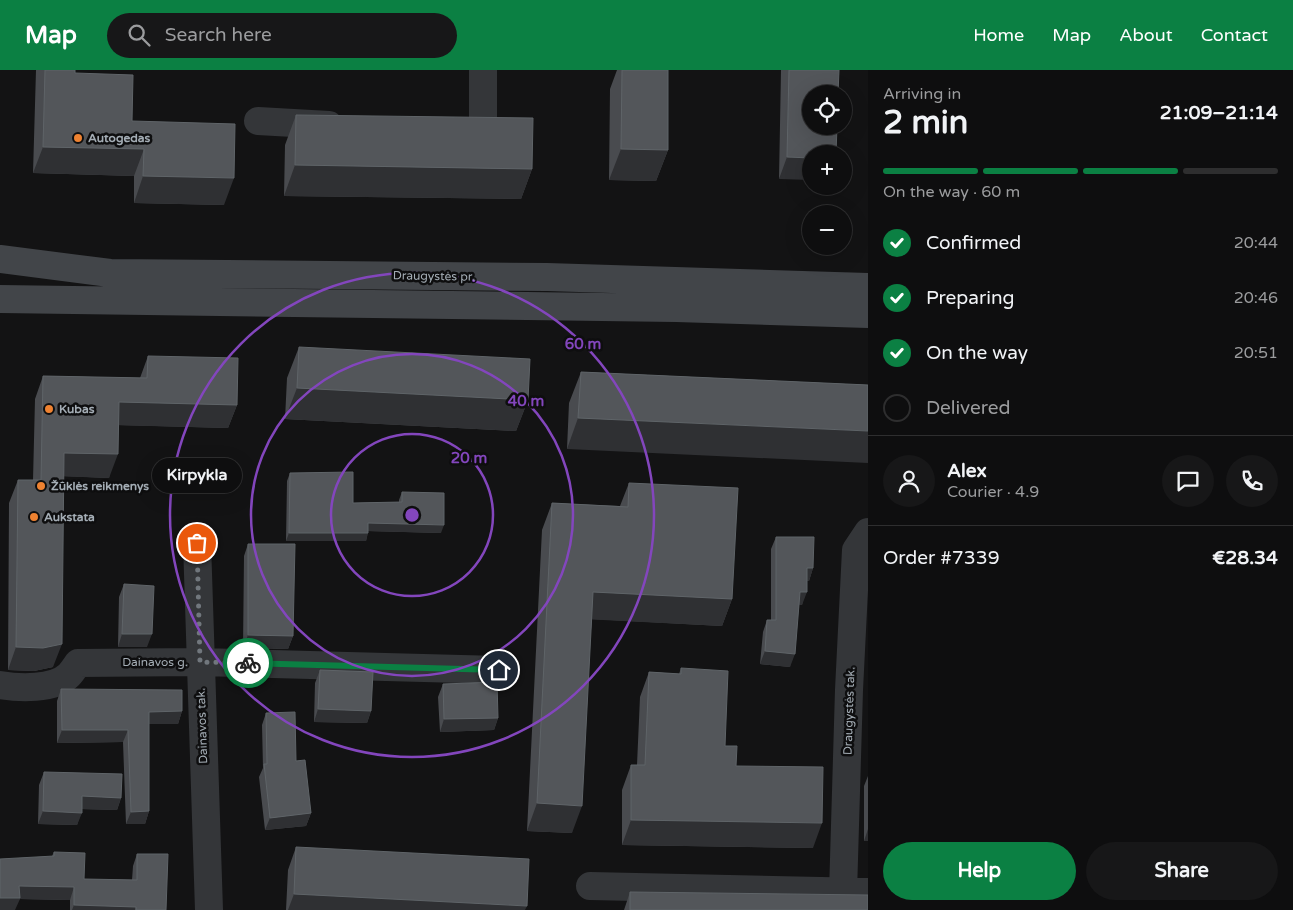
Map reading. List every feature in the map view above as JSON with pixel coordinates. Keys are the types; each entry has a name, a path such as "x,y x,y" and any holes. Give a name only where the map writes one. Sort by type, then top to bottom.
{"main road":[{"name":"Draugystės pr.","path":"0,259 110,273 547,277 868,287"},
{"path":"0,299 666,308 868,314"}],"street":[{"path":"434,130 483,132 483,70"},
{"path":"258,122 356,126"},
{"name":"Draugystės tak.","path":"590,886 856,893 849,690 856,550 868,532"},
{"name":"Dainavos tak.","path":"197,543 209,910"},
{"name":"Dainavos g.","path":"0,685 13,687 52,684 68,677 78,662 200,662 499,670"}],"building":[{"path":"45,70 75,70 75,73 133,75 132,121 235,124 234,178 143,176 144,149 43,147"},
{"path":"622,70 668,70 668,150 621,149"},
{"path":"789,70 839,70 838,85 802,85 802,135 837,135 836,145 802,145 802,158 787,157"},
{"path":"296,115 533,118 532,169 295,165"},
{"path":"299,347 530,359 528,400 297,388"},
{"path":"148,356 238,358 237,405 119,402 118,454 64,453 62,644 43,648 16,647 18,480 41,480 43,376 147,378"},
{"path":"581,372 868,385 868,431 578,418"},
{"path":"353,472 353,503 402,502 402,492 444,493 444,525 368,523 368,533 289,533 290,473"},
{"path":"629,483 738,488 732,599 593,592 582,806 537,803 552,503 628,507"},
{"path":"776,537 814,537 813,568 807,568 807,592 800,592 795,654 765,651 767,620 776,620"},
{"path":"248,544 295,544 293,636 248,635"},
{"path":"124,584 154,586 152,634 122,634"},
{"path":"681,668 728,671 725,746 737,746 736,766 823,767 822,823 631,820 631,765 645,765 649,672 681,674"},
{"path":"320,670 373,672 371,711 318,709"},
{"path":"497,682 498,718 444,719 443,684"},
{"path":"61,689 182,690 182,711 149,712 149,811 131,812 128,730 62,730"},
{"path":"295,712 296,761 305,760 311,813 270,818 264,764 267,764 266,713"},
{"path":"44,772 122,774 121,798 82,796 82,813 43,811"},
{"path":"296,847 529,859 527,906 294,894"},
{"path":"54,852 85,853 84,879 137,880 137,854 168,854 166,910 136,910 136,907 74,905 74,887 19,886 20,898 0,898 0,859 54,856"},
{"path":"630,892 868,895 868,910 630,910"}],"way so far":[{"path":"197,543 200,662 248,663"}],"place":[{"name":"Autogedas","path":"78,138"},
{"name":"Kubas","path":"49,409"},
{"name":"Žūklės reikmenys","path":"41,486"},
{"name":"Aukstata","path":"34,517"},
{"name":"Kirpykla","path":"197,543"}],"route":[{"path":"248,663 499,670"}]}
